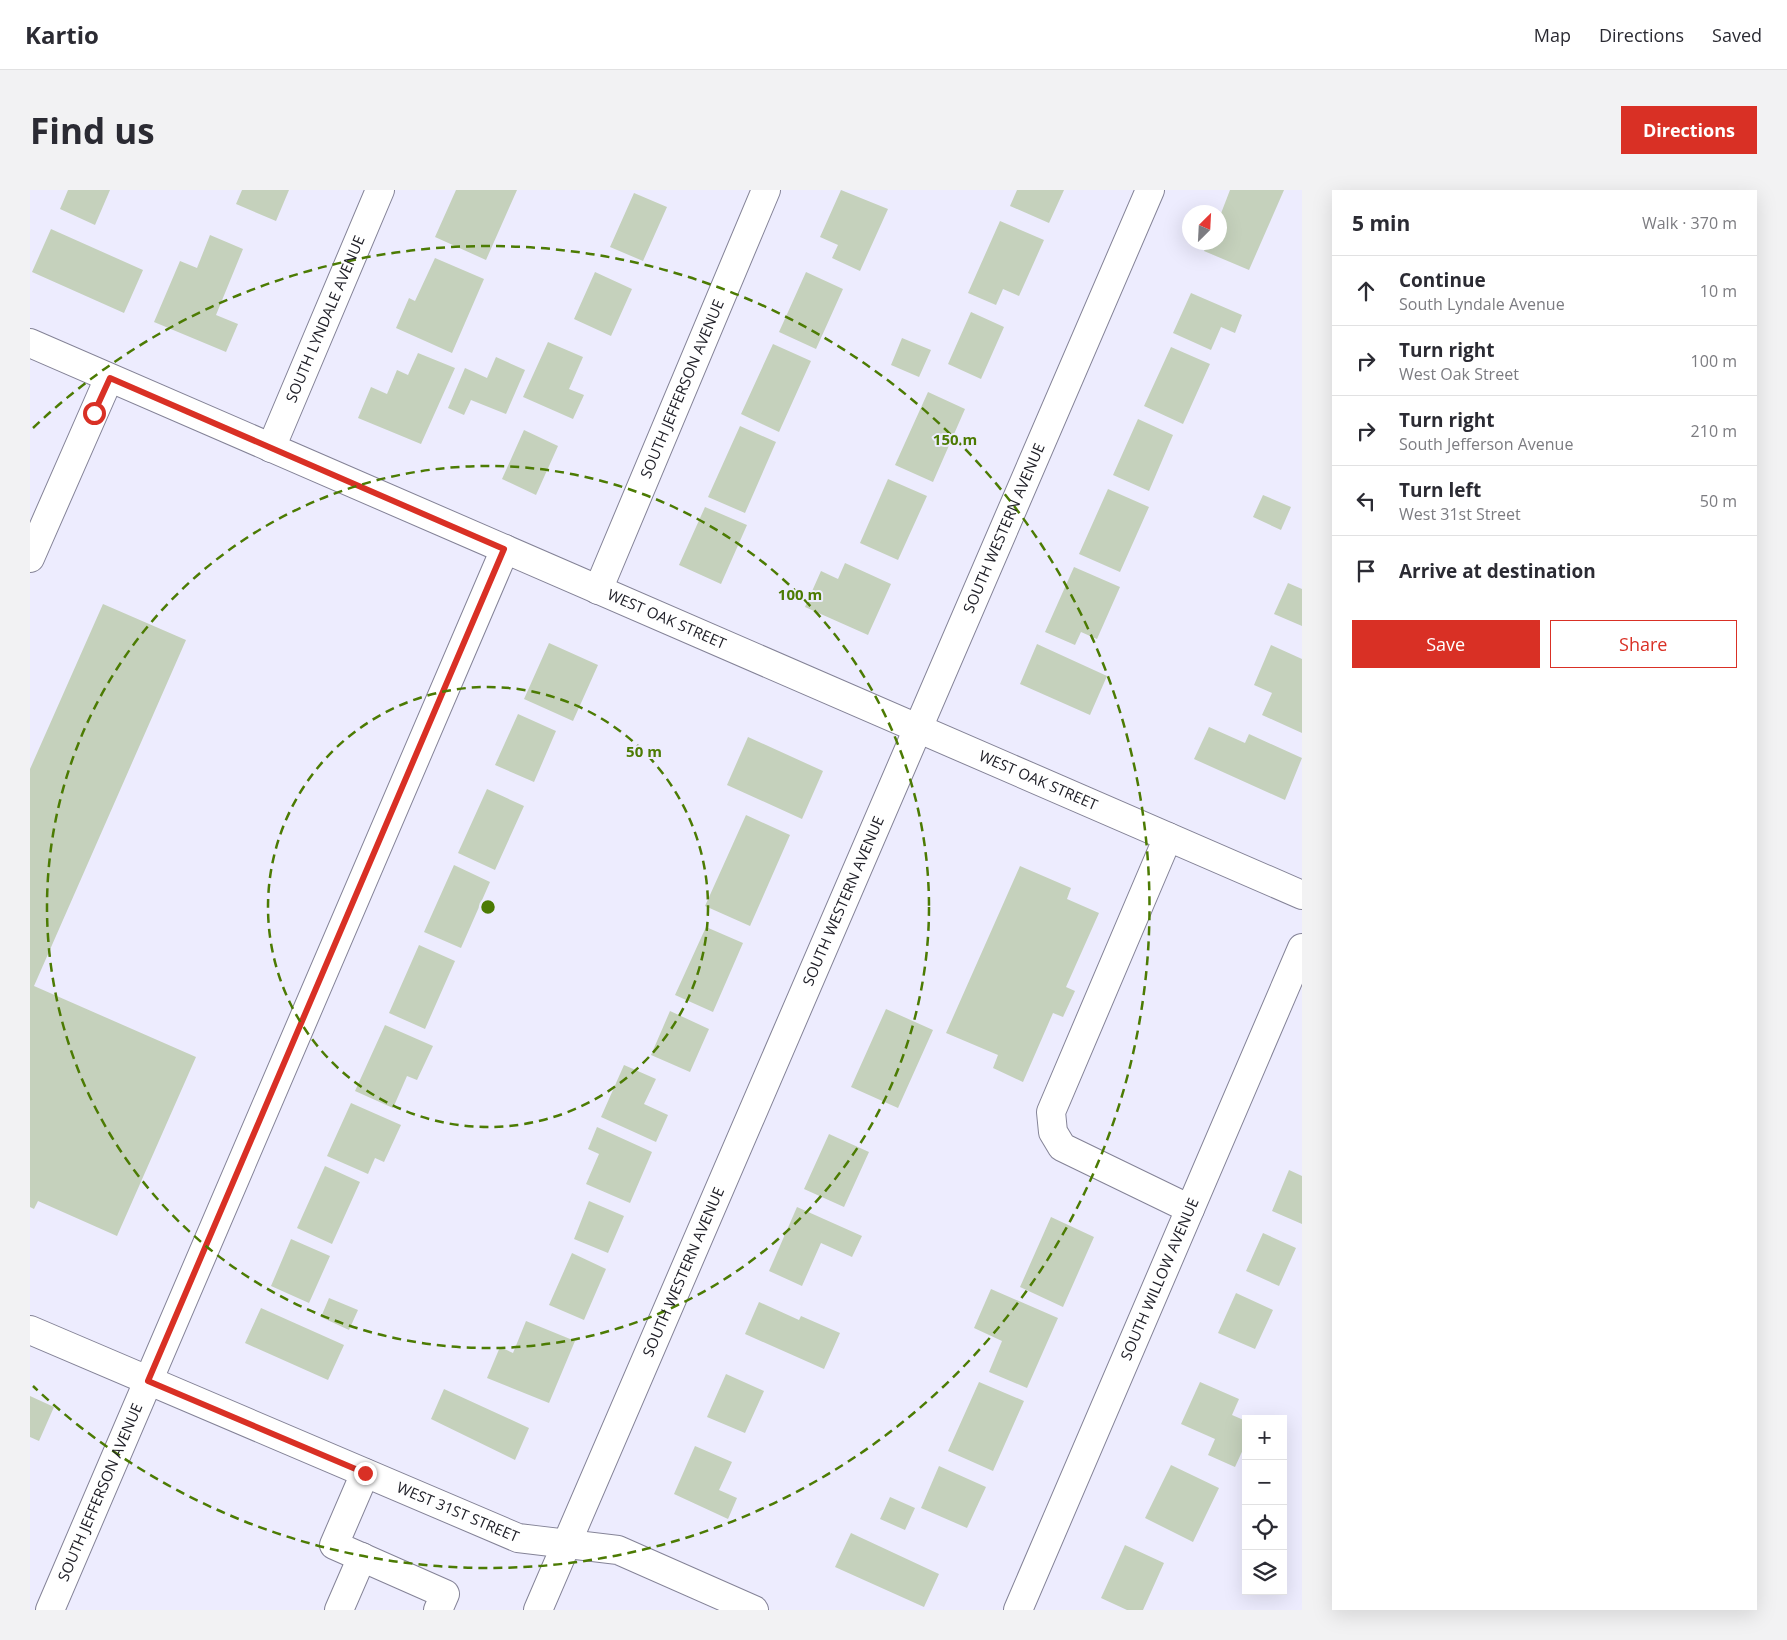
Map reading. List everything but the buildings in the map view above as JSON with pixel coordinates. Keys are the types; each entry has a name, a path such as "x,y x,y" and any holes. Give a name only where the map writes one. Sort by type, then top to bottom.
{"street":[{"name":"SOUTH LYNDALE AVENUE","path":"271,448 380,190"},
{"name":"SOUTH JEFFERSON AVENUE","path":"598,590 766,190"},
{"name":"SOUTH WESTERN AVENUE","path":"538,1610 916,728 1150,190"},
{"name":"WEST OAK STREET","path":"30,343 1302,895"},
{"path":"30,558 110,378"},
{"name":"SOUTH JEFFERSON AVENUE","path":"50,1610 504,549"},
{"path":"1168,837 1051,1112 1053,1132 1062,1147 1190,1209"},
{"name":"SOUTH WILLOW AVENUE","path":"1018,1610 1302,948"},
{"name":"WEST 31ST STREET","path":"30,1330 518,1538 618,1550 754,1610"},
{"path":"365,1473 334,1545 446,1594 438,1610"},
{"path":"339,1610 362,1557"}],"route":[{"path":"94,413 110,378 504,549 148,1381 365,1473"}]}
